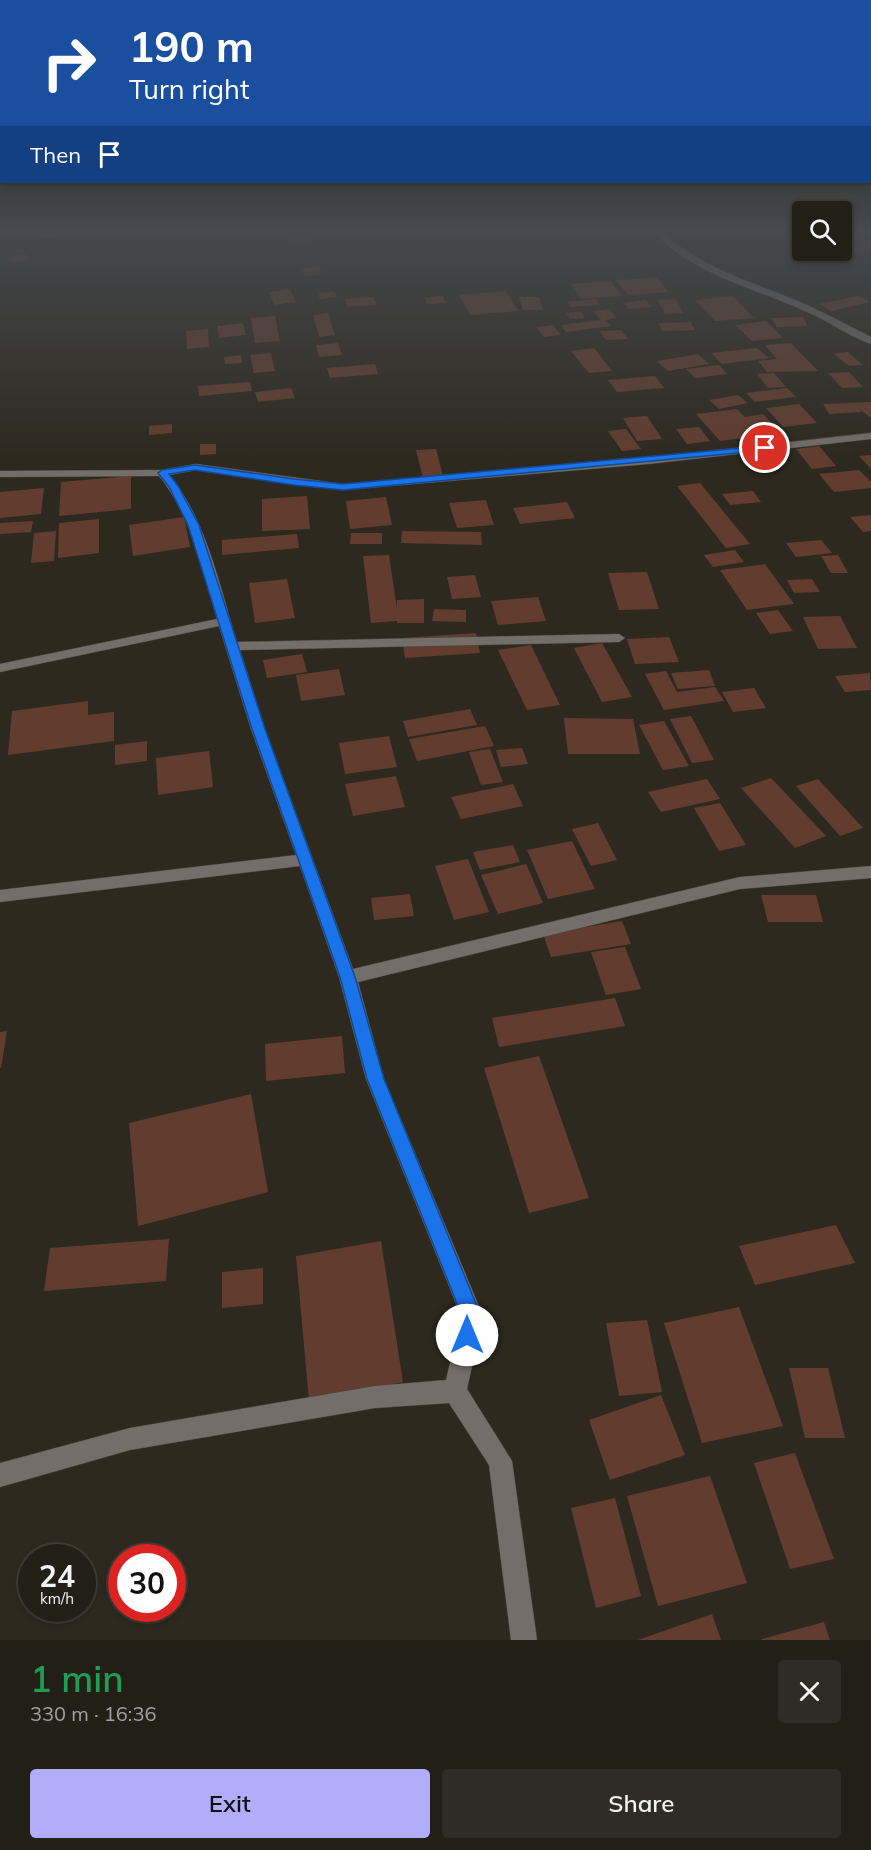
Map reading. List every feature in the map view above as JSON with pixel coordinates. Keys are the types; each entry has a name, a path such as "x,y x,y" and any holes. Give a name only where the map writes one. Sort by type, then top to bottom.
{"street":[{"path":"803,307 871,341"},
{"path":"0,474 162,473 195,467 343,487 648,461 871,436"},
{"path":"162,473 173,486 194,525 304,860 348,977 375,1079 472,1316 455,1390 500,1461 524,1640"},
{"path":"0,668 224,621"},
{"path":"232,646 619,638"},
{"path":"0,896 304,860"},
{"path":"348,977 740,883 871,872"},
{"path":"0,1475 130,1439 375,1397 455,1390"}],"building":[{"path":"465,307 515,307 518,311 470,315"},
{"path":"522,307 542,307 543,310 523,310"},
{"path":"626,307 652,307 628,309"},
{"path":"661,307 680,307 683,313 665,314"},
{"path":"701,307 743,307 754,318 715,321"},
{"path":"824,307 851,307 832,311"},
{"path":"609,309 617,318 605,320 611,326 566,332 561,325 601,320 593,311"},
{"path":"581,312 585,318 570,319 566,313"},
{"path":"328,313 335,335 319,337 313,315"},
{"path":"275,316 280,341 255,343 251,318"},
{"path":"803,317 808,326 777,327 771,318"},
{"path":"766,321 783,338 752,341 735,325"},
{"path":"691,322 695,330 662,331 658,323"},
{"path":"243,323 246,335 219,338 217,326"},
{"path":"553,325 561,335 544,337 536,327"},
{"path":"208,329 209,347 187,349 186,331"},
{"path":"621,330 628,339 606,340 600,331"},
{"path":"338,343 342,355 319,357 316,345"},
{"path":"791,343 818,371 767,372 758,361 777,359 765,345"},
{"path":"594,348 612,371 589,373 571,351"},
{"path":"757,348 769,358 722,364 711,353"},
{"path":"848,352 863,365 849,366 834,354"},
{"path":"271,353 275,371 254,373 250,355"},
{"path":"698,354 709,364 668,371 657,361"},
{"path":"241,355 242,363 225,364 224,357"},
{"path":"375,364 378,374 330,378 327,368"},
{"path":"719,365 727,374 695,378 686,369"},
{"path":"849,372 863,387 842,388 828,373"},
{"path":"774,373 786,387 768,388 757,374"},
{"path":"655,376 664,388 617,392 608,380"},
{"path":"250,382 252,391 199,396 198,386"},
{"path":"291,388 295,398 258,402 255,392"},
{"path":"787,388 796,397 755,402 746,393"},
{"path":"738,395 748,403 719,409 709,400"},
{"path":"871,402 871,418 858,408 862,412 829,414 823,404"},
{"path":"799,404 817,423 783,427 766,408"},
{"path":"737,409 745,417 763,414 781,433 720,441 696,414"},
{"path":"647,416 662,439 637,441 623,418"},
{"path":"172,424 172,433 149,435 149,426"},
{"path":"699,427 710,441 687,444 676,429"},
{"path":"626,429 641,449 622,451 608,431"},
{"path":"200,444 216,444 216,454 200,455"},
{"path":"819,446 836,466 812,469 796,449"},
{"path":"436,449 443,476 423,478 416,450"},
{"path":"871,455 871,469 859,456"},
{"path":"859,470 871,482 871,488 834,492 819,474"},
{"path":"131,476 131,509 59,516 61,482"},
{"path":"700,483 750,544 726,548 677,486"},
{"path":"44,488 41,514 0,518 0,492"},
{"path":"753,491 761,502 730,505 722,494"},
{"path":"307,496 310,529 262,531 262,499"},
{"path":"386,497 392,525 350,529 346,501"},
{"path":"486,500 494,525 457,528 449,503"},
{"path":"567,502 575,518 520,524 513,508"},
{"path":"871,515 871,531 863,532 850,517"},
{"path":"184,517 190,547 133,556 129,525"},
{"path":"99,519 99,553 58,558 59,523"},
{"path":"33,521 31,532 0,534 0,523"},
{"path":"56,531 54,561 31,563 34,533"},
{"path":"402,531 481,532 482,545 401,543"},
{"path":"351,533 382,533 382,544 350,544"},
{"path":"297,534 299,548 222,555 222,540"},
{"path":"821,540 832,553 796,557 786,543"},
{"path":"735,550 744,562 713,567 704,555"},
{"path":"389,555 397,609 397,600 424,599 424,623 397,623 397,621 371,623 363,556"},
{"path":"838,555 848,573 831,573 821,556"},
{"path":"765,564 794,604 747,610 720,570"},
{"path":"647,572 659,609 619,610 608,573"},
{"path":"475,575 481,597 452,599 447,577"},
{"path":"287,579 295,618 255,623 249,583"},
{"path":"812,579 820,592 794,593 787,580"},
{"path":"538,597 546,621 498,625 491,601"},
{"path":"434,609 466,610 466,622 432,621"},
{"path":"778,610 793,631 770,634 756,613"},
{"path":"840,616 857,648 818,649 803,617"},
{"path":"476,633 480,653 405,658 402,638"},
{"path":"669,637 679,662 635,664 627,639"},
{"path":"602,643 632,697 602,702 574,648"},
{"path":"531,645 560,705 527,710 498,650"},
{"path":"302,654 307,672 267,678 263,660"},
{"path":"339,669 345,695 301,701 296,675"},
{"path":"709,670 715,686 678,689 671,673"},
{"path":"666,671 677,692 715,687 724,701 664,710 645,674"},
{"path":"870,673 871,690 845,692 835,676"},
{"path":"754,688 766,708 733,712 722,692"},
{"path":"88,701 88,715 114,712 114,741 8,755 12,711"},
{"path":"470,709 477,725 408,737 403,721"},
{"path":"691,716 714,760 692,763 670,719"},
{"path":"564,718 633,719 640,754 568,754"},
{"path":"664,721 689,766 663,770 639,725"},
{"path":"485,726 494,746 417,761 409,739"},
{"path":"389,736 397,767 345,774 339,743"},
{"path":"147,741 147,761 115,765 115,745"},
{"path":"522,748 528,764 501,767 496,750"},
{"path":"490,749 503,782 481,785 469,752"},
{"path":"209,751 213,787 158,795 156,758"},
{"path":"396,776 405,807 353,816 345,784"},
{"path":"771,778 826,836 795,848 741,788"},
{"path":"707,779 720,799 661,812 648,792"},
{"path":"818,779 863,828 840,836 796,786"},
{"path":"513,784 523,806 461,819 451,797"},
{"path":"720,803 746,845 719,851 694,808"},
{"path":"598,823 617,860 591,866 572,829"},
{"path":"572,841 595,889 548,899 527,850"},
{"path":"513,845 520,862 480,870 473,852"},
{"path":"468,859 489,912 454,920 435,866"},
{"path":"526,864 543,903 498,914 481,875"},
{"path":"410,894 414,916 374,920 371,898"},
{"path":"761,895 816,895 823,922 768,922"},
{"path":"622,921 631,944 551,957 543,934"},
{"path":"625,947 641,989 606,995 591,952"},
{"path":"615,998 625,1026 499,1047 492,1018"},
{"path":"7,1031 1,1068 0,1068 0,1032"},
{"path":"342,1036 345,1073 266,1081 265,1044"},
{"path":"539,1056 589,1198 529,1213 484,1068"},
{"path":"251,1094 268,1192 138,1226 129,1123"},
{"path":"836,1225 855,1263 755,1285 739,1246"},
{"path":"169,1239 166,1281 44,1291 50,1248"},
{"path":"381,1241 403,1382 309,1401 296,1256"},
{"path":"263,1268 263,1304 222,1308 222,1272"},
{"path":"739,1307 783,1426 702,1443 664,1323"},
{"path":"647,1320 662,1392 619,1396 606,1323"},
{"path":"789,1368 828,1368 845,1438 805,1438"},
{"path":"661,1395 685,1455 610,1480 589,1420"},
{"path":"795,1453 834,1559 790,1569 754,1463"},
{"path":"710,1476 747,1583 658,1606 627,1496"},
{"path":"615,1498 641,1596 596,1608 571,1508"},
{"path":"712,1614 721,1640 638,1640"},
{"path":"824,1622 830,1640 762,1640 762,1639"}],"route":[{"path":"467,1335 472,1316 375,1079 348,977 258,729 194,525 173,486 162,473 195,467 343,487 648,461 765,448"}]}
